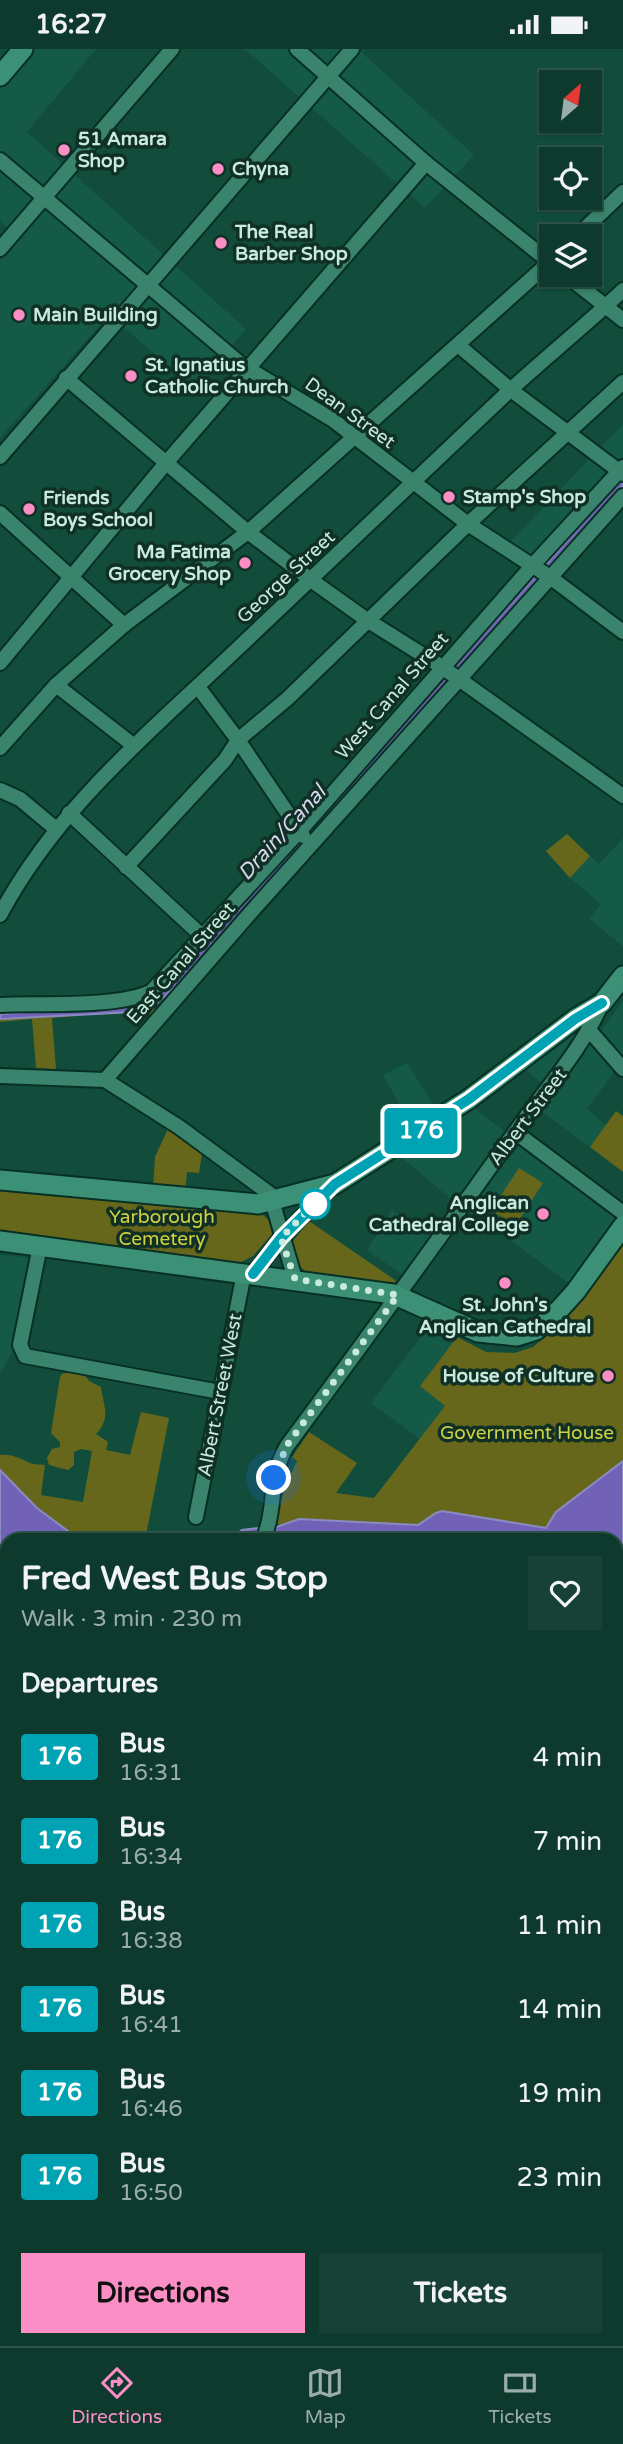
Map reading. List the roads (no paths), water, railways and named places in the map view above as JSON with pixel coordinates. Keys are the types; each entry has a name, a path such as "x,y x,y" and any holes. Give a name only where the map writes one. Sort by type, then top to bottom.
{"main road":[{"path":"0,76 23,49"},
{"name":"Albert Street","path":"602,1003 623,977"},
{"name":"Albert Street West","path":"335,1184 469,1099 575,1019 602,1003"},
{"path":"0,1180 250,1204 274,1201 335,1184"},
{"path":"0,1241 398,1295 478,1332 506,1336 527,1334 544,1324 568,1301 623,1226"}],"street":[{"path":"0,249 172,49"},
{"path":"297,49 426,163 539,252"},
{"path":"0,457 352,49"},
{"name":"Dean Street","path":"0,160 247,369 314,407 468,524 623,632"},
{"path":"0,663 166,463 426,163"},
{"path":"590,224 623,192"},
{"path":"0,748 56,685 124,625 248,532 539,273"},
{"path":"581,287 623,320"},
{"name":"George Street","path":"0,915 55,828 133,745 198,687 511,390 623,290"},
{"path":"458,345 511,390 622,471"},
{"path":"66,378 248,532 311,580 367,620 450,673 623,796"},
{"path":"126,867 225,760 238,740 287,699 468,524 623,383"},
{"name":"West Canal Street","path":"450,673 540,572 622,471"},
{"name":"East Canal Street","path":"105,1080 305,838 450,673 540,572 623,496"},
{"path":"0,513 124,625"},
{"path":"56,685 133,745"},
{"path":"0,1005 136,998 151,992 203,937 305,838 198,687"},
{"path":"0,790 19,799 55,828"},
{"path":"69,813 203,937"},
{"name":"Albert Street","path":"265,1533 274,1478 282,1455 589,1030 602,1003"},
{"path":"589,1030 623,1069"},
{"path":"0,1076 105,1080 180,1127 266,1190 274,1201 281,1238 295,1279"},
{"path":"515,1132 623,1213"},
{"name":"Albert Street West","path":"196,1517 220,1392 249,1273 335,1184"},
{"path":"40,1246 20,1345 25,1356 220,1392"}],"place":[{"name":"51 Amara Shop","path":"64,150"},
{"name":"Chyna","path":"218,169"},
{"name":"The Real Barber Shop","path":"221,243"},
{"name":"Main Building","path":"19,315"},
{"name":"St. Ignatius Catholic Church","path":"131,376"},
{"name":"Stamp's Shop","path":"449,497"},
{"name":"Friends Boys School","path":"29,509"},
{"name":"Ma Fatima Grocery Shop","path":"245,563"},
{"name":"Anglican Cathedral College","path":"543,1214"},
{"name":"St. John's Anglican Cathedral","path":"505,1283"},
{"name":"House of Culture","path":"608,1376"}],"water label":[{"name":"Drain/Canal","path":"282,833"}],"park label":[{"name":"Yarborough Cemetery","path":"162,1228"},
{"name":"Government House","path":"527,1433"}]}
